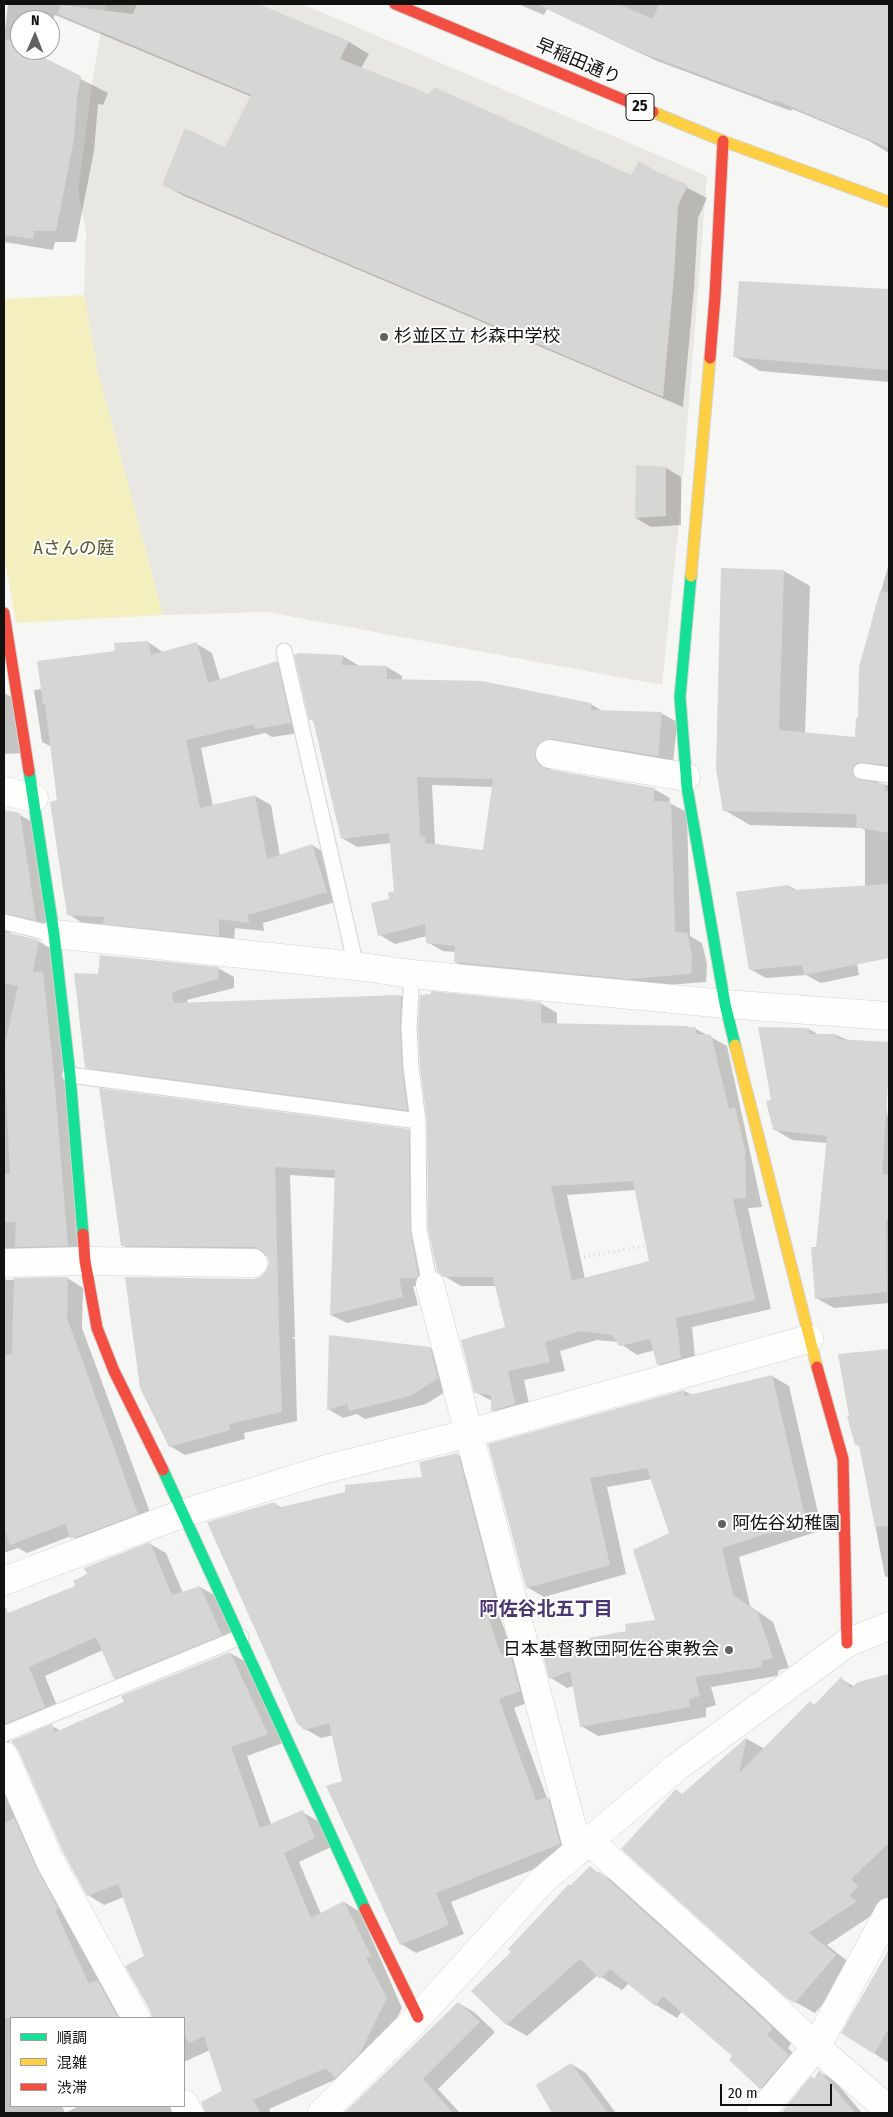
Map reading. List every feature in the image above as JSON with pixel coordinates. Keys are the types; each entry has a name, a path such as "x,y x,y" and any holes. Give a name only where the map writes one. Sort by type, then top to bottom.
{"street":[{"name":"早稲田通り","path":"401,5 723,141 889,202"},
{"path":"723,141 715,296 680,697 686,777 725,1004 809,1339 843,1459 847,1643"},
{"path":"4,613 16,675 54,934 70,1075 85,1261 97,1328 114,1371 184,1513 362,1903 418,2017"},
{"path":"550,754 686,777"},
{"path":"4,791 34,798"},
{"path":"54,934 356,966 412,974 725,1004 889,1016"},
{"path":"4,1264 85,1261 253,1263"},
{"path":"430,1285 584,1845 889,2110"},
{"path":"4,1581 184,1513 326,1469 470,1433 809,1339"},
{"path":"331,2110 543,1880 677,1766 847,1643 889,1626"},
{"path":"4,1756 50,1861 135,2017"},
{"path":"760,2113 816,2047 889,1912"}],"lane":[{"path":"284,651 356,966"},
{"path":"861,771 889,774"},
{"path":"4,922 54,934"},
{"path":"412,974 409,1027 411,1067 418,1121 419,1229 430,1285"},
{"path":"70,1075 418,1121"},
{"path":"4,1734 241,1637"}],"path":[{"path":"502,838 697,842"},
{"path":"584,1257 780,1221"}],"shaded area":[{"path":"106,4 302,4 707,176 681,503 662,685 267,612 163,615 98,372 84,295 86,232 78,190 93,77"}],"green space":[{"name":"Aさんの庭","path":"84,295 98,372 163,615 16,623 4,555 4,299"}],"building":[{"path":"137,4 258,4 349,41 340,59 429,94 434,87 631,175 639,161 656,171 688,185 678,206 663,397 162,185 185,128 225,147 251,95 60,15 59,10 60,5 133,14"},
{"path":"537,4 618,4 653,19 659,4 889,4 889,148 775,100 774,102 637,51"},
{"path":"4,38 10,41 10,60 48,60 81,76 77,98 74,139 56,231 34,231 33,239 4,235"},
{"path":"739,281 889,289 888,370 733,357"},
{"path":"636,465 666,467 666,516 635,518"},
{"path":"721,568 784,570 779,730 855,737 856,718 858,718 859,667 880,591 889,592 888,765 858,762 853,766 852,770 853,775 859,780 885,784 885,791 889,791 889,833 856,827 857,814 723,811 716,769"},
{"path":"148,641 151,655 197,642 208,683 277,661 291,723 255,729 254,724 186,740 200,808 255,795 267,859 312,844 327,892 248,915 249,923 219,919 219,936 103,924 104,917 67,915 50,802 57,800 45,704 43,704 37,661 115,651 114,643"},
{"path":"299,653 343,655 342,665 387,666 387,679 482,681 591,703 591,710 662,712 658,756 552,739 544,740 538,744 535,759 540,766 547,769 655,788 653,801 671,802 675,932 687,933 692,955 691,974 627,979 454,962 455,946 426,943 425,924 378,936 371,903 389,899 388,893 394,891 389,833 341,839 313,720 309,720 294,655","holes":["417,777 493,779 483,850 425,843 425,837 420,835"]},
{"path":"4,810 20,813 36,920 4,913"},
{"path":"889,884 889,958 804,975 802,965 749,970 736,892 789,885 792,890"},
{"path":"4,932 39,940 33,972 43,972 68,1246 15,1247 16,1222 4,1222 4,1174 10,1174 4,1049 18,986 4,983"},
{"path":"100,955 219,967 218,979 172,992 174,1003 401,995 402,1068 407,1110 85,1068 74,973 98,974"},
{"path":"431,991 541,1002 541,1023 688,1026 687,1028 696,1027 696,1034 711,1035 729,1109 735,1107 745,1150 746,1198 733,1199 755,1300 676,1318 681,1358 657,1365 650,1339 619,1346 612,1335 580,1331 545,1342 550,1362 508,1371 515,1404 491,1411 491,1395 474,1393 461,1340 505,1327 493,1277 443,1277 437,1271 428,1228 427,1121 420,1066 418,1027 420,995 431,994","holes":["633,1181 649,1261 572,1281 551,1186"]},
{"path":"758,1027 809,1028 809,1034 836,1034 837,1039 889,1042 882,1174 889,1175 889,1220 886,1219 887,1292 815,1299 811,1247 816,1247 827,1136 773,1130 766,1101 771,1100"},
{"path":"99,1088 409,1129 410,1229 418,1275 417,1278 399,1278 403,1297 330,1315 335,1170 275,1167 278,1329 282,1412 229,1424 230,1430 169,1447 140,1388 125,1277 253,1279 260,1277 266,1271 269,1263 267,1256 261,1250 253,1247 121,1246"},
{"path":"68,1277 67,1318 138,1514 71,1539 65,1524 10,1545 4,1528 4,1356 12,1353 14,1278"},
{"path":"329,1335 430,1347 438,1378 410,1396 349,1411 347,1404 327,1410"},
{"path":"889,1349 889,1526 875,1527 859,1445 855,1445 847,1416 849,1416 838,1354"},
{"path":"772,1375 806,1521 722,1548 733,1595 757,1611 773,1658 762,1661 761,1667 695,1677 700,1696 689,1699 690,1707 580,1727 570,1671 549,1679 541,1647 626,1631 625,1624 655,1620 633,1550 669,1533 647,1468 590,1478 610,1565 526,1588 488,1444 684,1390 685,1396"},
{"path":"458,1453 495,1596 482,1600 501,1655 510,1653 520,1691 499,1699 536,1801 548,1797 560,1844 436,1893 449,1925 400,1945 326,1786 342,1781 329,1723 304,1730 297,1723 207,1522 275,1502 277,1508 345,1492 345,1485 422,1477 419,1462"},
{"path":"150,1542 172,1595 200,1586 222,1635 114,1679 96,1637 29,1667 45,1707 4,1724 4,1607 6,1607 8,1613 75,1586 73,1581 87,1574 84,1568"},
{"path":"230,1652 268,1734 231,1747 260,1828 303,1810 315,1838 284,1853 311,1918 344,1901 371,1956 366,1958 387,1998 360,2053 335,2078 326,2068 253,2100 260,2113 205,2113 201,2102 222,2091 204,2036 189,2043 185,2036 185,2017 152,2017 150,2010 125,1966 144,1956 118,1884 87,1896 64,1854 18,1750 11,1741 52,1724 55,1732 124,1702 121,1696"},
{"path":"889,1674 889,1843 851,1879 858,1886 849,1896 857,1901 809,1933 836,1955 795,2003 786,1998 621,1849 676,1789 682,1794 747,1737 739,1773 810,1701 814,1705 841,1677 851,1688 858,1682"},
{"path":"14,1818 36,1867 58,1908 55,1910 89,1984 97,1980 117,2017 4,2018 4,1824"},
{"path":"590,1866 598,1873 600,1872 773,2028 767,2035 789,2055 760,2089 729,2060 732,2056 663,1996 655,2006 610,1969 600,1979 580,1959 506,2025 471,1991 511,1952 508,1949 569,1884 570,1886"},
{"path":"889,1949 889,2028 874,2054 841,2033"},
{"path":"458,2002 480,2022 423,2079 453,2113 344,2113"},
{"path":"571,2063 608,2113 552,2113 536,2085"},
{"path":"819,2070 855,2113 787,2113 783,2110 811,2076 814,2079"}],"traffic: fast":[{"path":"691,576 680,697 687,787 725,1004 735,1045"},
{"path":"29,771 54,934 70,1075 83,1234"},
{"path":"163,1470 365,1909"}],"traffic: slow":[{"path":"653,112 723,141 889,202"},
{"path":"691,576 710,358"},
{"path":"735,1045 817,1367"}],"traffic: jam":[{"path":"395,4 653,112"},
{"path":"710,358 723,141"},
{"path":"4,613 29,771"},
{"path":"83,1234 85,1261 97,1328 114,1371 163,1470"},
{"path":"817,1367 843,1459 847,1643"},
{"path":"365,1909 418,2017"}],"place":[{"name":"杉並区立 杉森中学校","path":"384,337"},
{"name":"阿佐谷幼稚園","path":"722,1524"},
{"name":"日本基督教団阿佐谷東教会","path":"729,1650"}],"district":[{"name":"阿佐谷北五丁目","path":"546,1610"}]}
